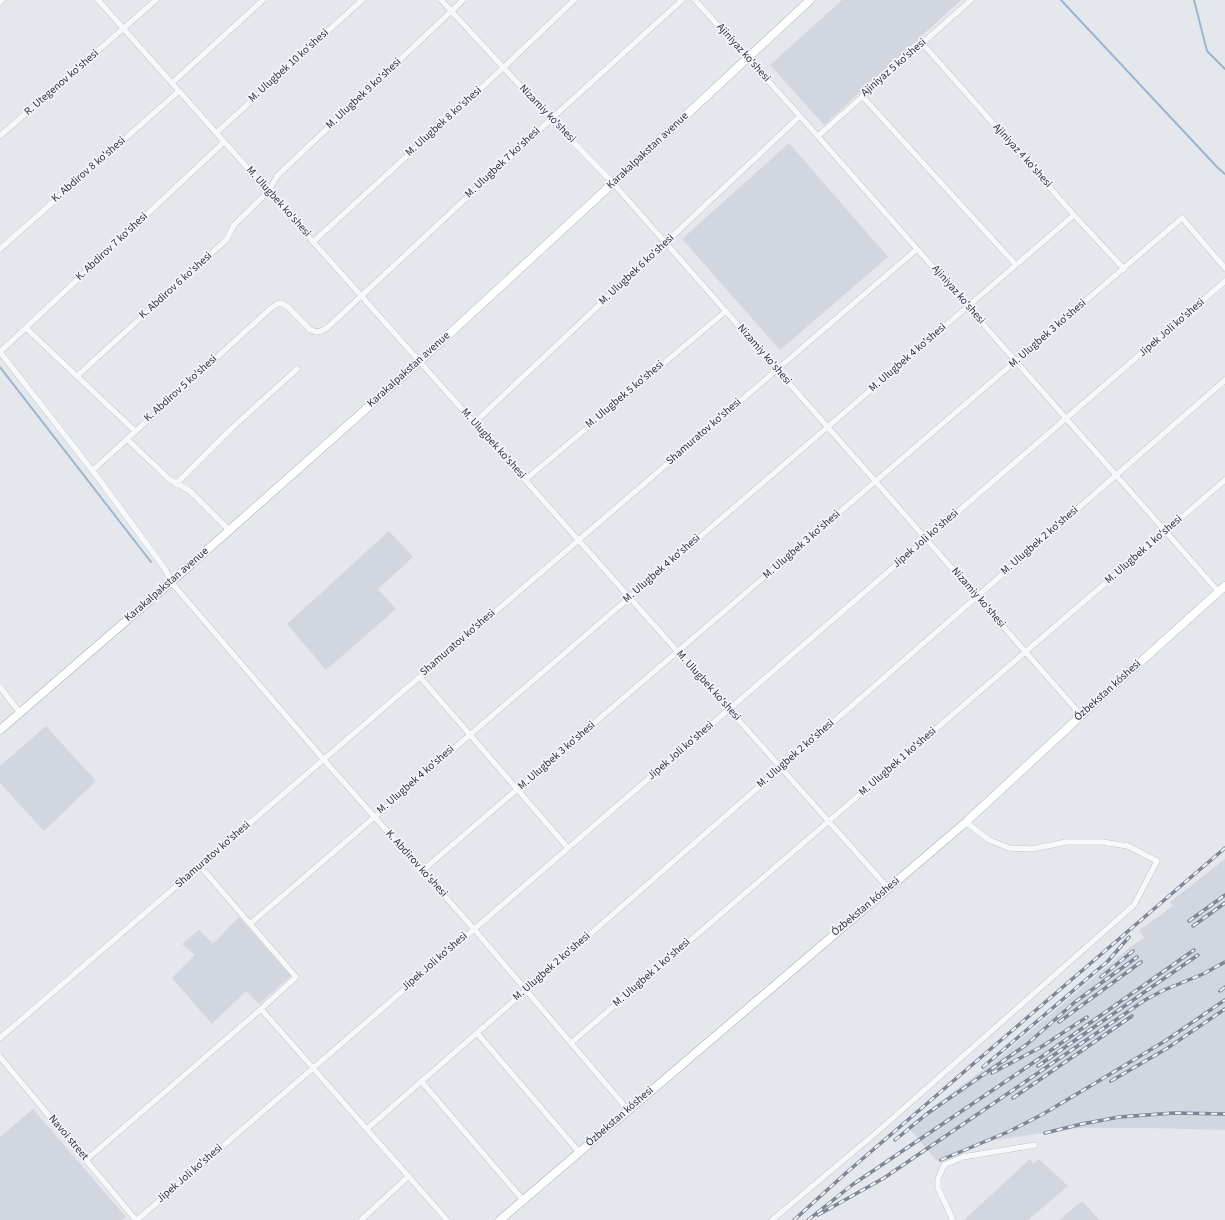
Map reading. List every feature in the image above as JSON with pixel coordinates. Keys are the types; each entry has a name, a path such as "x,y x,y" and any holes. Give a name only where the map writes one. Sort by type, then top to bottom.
{"street":[{"name":"M. Ulugbek ko'shesi","path":"98,0 888,888"},
{"name":"R. Utegenov ko'shesi","path":"0,136 156,0"},
{"path":"172,83 263,0"},
{"name":"M. Ulugbek 10 ko'shesi","path":"216,133 362,0"},
{"name":"Nizamiy ko'shesi","path":"441,0 551,119 614,183 1081,715"},
{"name":"M. Ulugbek 9 ko'shesi","path":"268,192 277,176 464,0"},
{"name":"M. Ulugbek 8 ko'shesi","path":"313,242 503,68 574,0"},
{"name":"M. Ulugbek 7 ko'shesi","path":"271,308 281,303 285,305 309,329 316,332 327,328 551,119 682,0"},
{"name":"Ajiniyaz ko'shesi","path":"695,0 818,136 1218,591"},
{"name":"Karakalpakstan avenue","path":"0,730 171,582 420,361 810,0"},
{"name":"Ajiniyaz 5 ko'shesi","path":"818,136 971,0"},
{"name":"Ajiniyaz 4 ko'shesi","path":"922,43 1074,215 1124,269"},
{"name":"K. Abdirov 8 ko'shesi","path":"0,249 179,91"},
{"path":"862,96 1016,265"},
{"name":"M. Ulugbek 6 ko'shesi","path":"474,423 800,116"},
{"name":"K. Abdirov 7 ko'shesi","path":"0,352 224,142"},
{"name":"K. Abdirov 6 ko'shesi","path":"77,376 227,239 234,224 268,192"},
{"name":"M. Ulugbek 4 ko'shesi","path":"250,924 1074,215"},
{"name":"M. Ulugbek 3 ko'shesi","path":"422,871 1182,218 1225,268"},
{"name":"Shamuratov ko'shesi","path":"0,1038 917,248"},
{"name":"Jipek Joli ko'shesi","path":"136,1220 1225,281"},
{"name":"K. Abdirov 5 ko'shesi","path":"92,471 271,308"},
{"name":"M. Ulugbek 5 ko'shesi","path":"525,480 726,311"},
{"path":"26,328 135,432"},
{"name":"K. Abdirov ko'shesi","path":"0,352 92,471 164,569 171,582 324,760 474,929 628,1110"},
{"path":"176,484 232,428 297,369"},
{"name":"M. Ulugbek 2 ko'shesi","path":"368,1128 1225,380"},
{"path":"127,439 159,470 176,484 190,491 229,530"},
{"name":"M. Ulugbek 1 ko'shesi","path":"571,1043 1225,480"},
{"name":"Ózbekstan kóshesi","path":"500,1220 966,822 1081,715 1225,586"},
{"path":"420,677 568,848"},
{"path":"0,687 20,713"},
{"path":"772,1220 877,1132 1134,905 1157,861 1128,846 1102,842 1066,842 1032,849 1009,848 989,840 966,822"},
{"path":"86,1160 296,977 200,866"},
{"path":"261,1009 368,1128 447,1220"},
{"path":"477,1033 579,1152"},
{"name":"Navoi street","path":"0,1057 136,1220"},
{"path":"421,1081 523,1200"},
{"path":"953,1220 938,1188 938,1179 944,1165 963,1158 1035,1146"},
{"path":"361,1220 409,1176"}],"shaded area":[{"path":"842,0 961,0 824,125 770,65"},
{"path":"789,143 888,257 780,350 682,239"},
{"path":"389,531 413,557 378,589 396,609 326,670 287,624"},
{"path":"46,726 96,781 44,831 0,783 0,766"},
{"path":"1225,859 1225,1130 1078,1128 988,1141 959,1154 937,1161 907,1126 995,1061 1130,947 1144,938 1139,930 1173,906 1170,902"},
{"path":"239,917 291,976 259,1004 246,991 212,1024 172,978 195,955 182,944 199,930 213,944"},
{"path":"33,1109 126,1217 122,1220 0,1220 0,1137"},
{"path":"1030,1159 1033,1164 1039,1159 1068,1186 1028,1220 964,1220"},
{"path":"1082,1201 1100,1220 1059,1220"}],"waterway":[{"path":"1061,0 1225,174"},
{"path":"1194,0 1207,51 1225,69"},
{"path":"0,367 151,562"}],"railway":[{"path":"794,1220 846,1173 1225,848"},
{"path":"1189,921 1225,895"},
{"path":"1193,926 1225,903"},
{"path":"983,1067 1108,961 1129,937"},
{"path":"808,1220 852,1185 1027,1067 1194,950"},
{"path":"1101,977 1133,951"},
{"path":"1038,1066 1198,955"},
{"path":"895,1140 928,1113 1026,1045 1075,1002 1137,957"},
{"path":"1059,1022 1141,962"},
{"path":"818,1215 884,1178 1145,1000 1162,991 1203,974 1225,962"},
{"path":"1220,991 1225,987"},
{"path":"941,1160 1010,1131 1043,1114 1165,1041 1225,1000"},
{"path":"1111,1081 1166,1049 1225,1009"},
{"path":"1013,1098 1132,1016"},
{"path":"992,1073 1041,1047 1087,1017"},
{"path":"1045,1133 1119,1117 1174,1113 1225,1114"}]}
